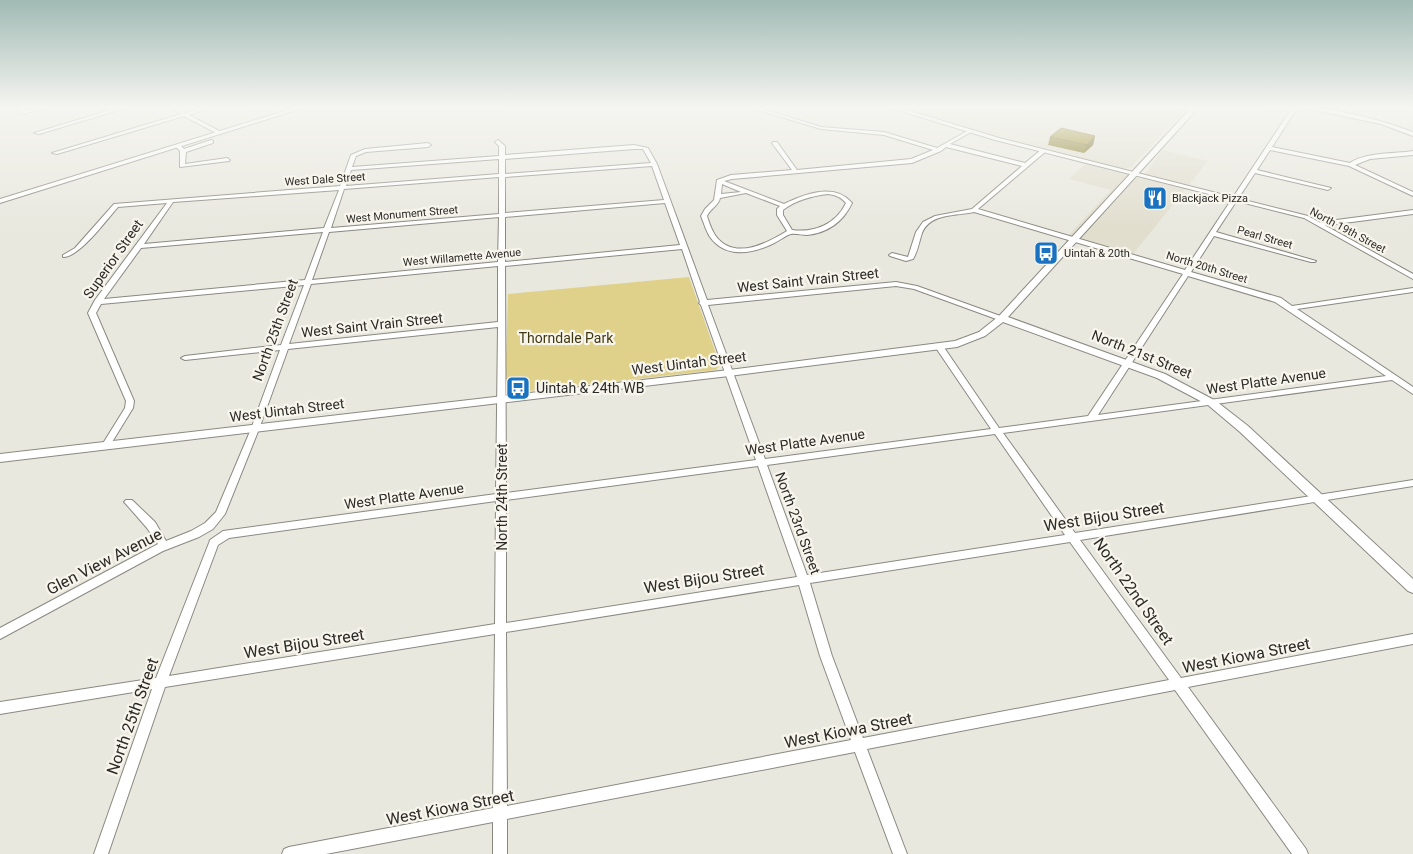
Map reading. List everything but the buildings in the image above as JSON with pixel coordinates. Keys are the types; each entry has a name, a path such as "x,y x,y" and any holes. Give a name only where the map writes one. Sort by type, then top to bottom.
{"main road":[{"name":"West Uintah Street","path":"0,458 940,348 970,340 1002,318 1159,148"},
{"name":"North 21st Street","path":"1002,318 1177,383 1212,402 1244,429 1413,588"}],"street":[{"path":"55,154 75,148"},
{"path":"0,201 186,148"},
{"name":"North 25th Street","path":"220,514 255,429 354,155 365,151 398,148"},
{"name":"North 24th Street","path":"500,854 503,497 501,400 502,148"},
{"name":"North 23rd Street","path":"502,156 644,148 654,164 803,579 826,656 900,854"},
{"path":"779,148 796,172"},
{"path":"932,148 939,150"},
{"path":"719,181 731,178 905,162 924,157 942,148"},
{"path":"957,148 1026,165"},
{"name":"North 19th Street","path":"1031,148 1300,215 1321,224 1413,277"},
{"path":"1092,417 1270,148 1351,165 1413,194"},
{"path":"181,149 182,166 228,160"},
{"path":"892,254 906,259 911,258 920,229 932,218 974,210 1042,151"},
{"path":"1351,165 1355,161 1365,159 1413,153"},
{"path":"349,169 502,156"},
{"name":"West Dale Street","path":"65,256 77,249 116,205 654,164"},
{"path":"1254,171 1328,188"},
{"path":"719,181 784,206"},
{"path":"719,181 718,196 704,216 713,237 721,244 736,250 752,251 790,232 803,235 817,232 842,216 849,203 843,196 826,193 784,206 780,209 780,215 790,232"},
{"path":"718,196 746,192"},
{"name":"Superior Street","path":"106,445 129,408 130,401 92,313 172,200"},
{"name":"West Monument Street","path":"139,246 668,201"},
{"name":"North 20th Street","path":"974,210 1278,300 1413,391"},
{"path":"1321,224 1413,212"},
{"name":"Pearl Street","path":"1212,233 1313,261"},
{"name":"West Willamette Avenue","path":"98,302 683,247"},
{"name":"West Saint Vrain Street","path":"703,303 887,284 915,287"},
{"name":"North 21st Street","path":"915,287 1002,318"},
{"path":"1292,308 1413,290"},
{"name":"West Saint Vrain Street","path":"184,358 502,324"},
{"name":"North 22nd Street","path":"940,348 996,430 1301,854"},
{"name":"West Platte Avenue","path":"222,536 233,533 1392,378"},
{"name":"West Bijou Street","path":"0,708 1413,483"},
{"path":"129,502 151,525 164,546"},
{"name":"Glen View Avenue","path":"0,634 164,546 195,534 209,526 220,514"},
{"name":"North 25th Street","path":"101,854 160,683 214,543 222,536"},
{"name":"West Kiowa Street","path":"289,854 1413,639"}],"shaded area":[{"path":"1038,148 1149,148 1131,167 1123,169"},
{"path":"1162,150 1208,161 1133,254 1069,235 1111,190 1069,179 1085,164 1142,179"}],"green space":[{"name":"Thorndale Park","path":"689,277 720,365 716,370 511,393 505,391 508,294"}],"place":[{"name":"Blackjack Pizza","path":"1155,198"},
{"name":"Uintah & 20th","path":"1046,253"},
{"name":"Uintah & 24th WB","path":"518,388"}]}
